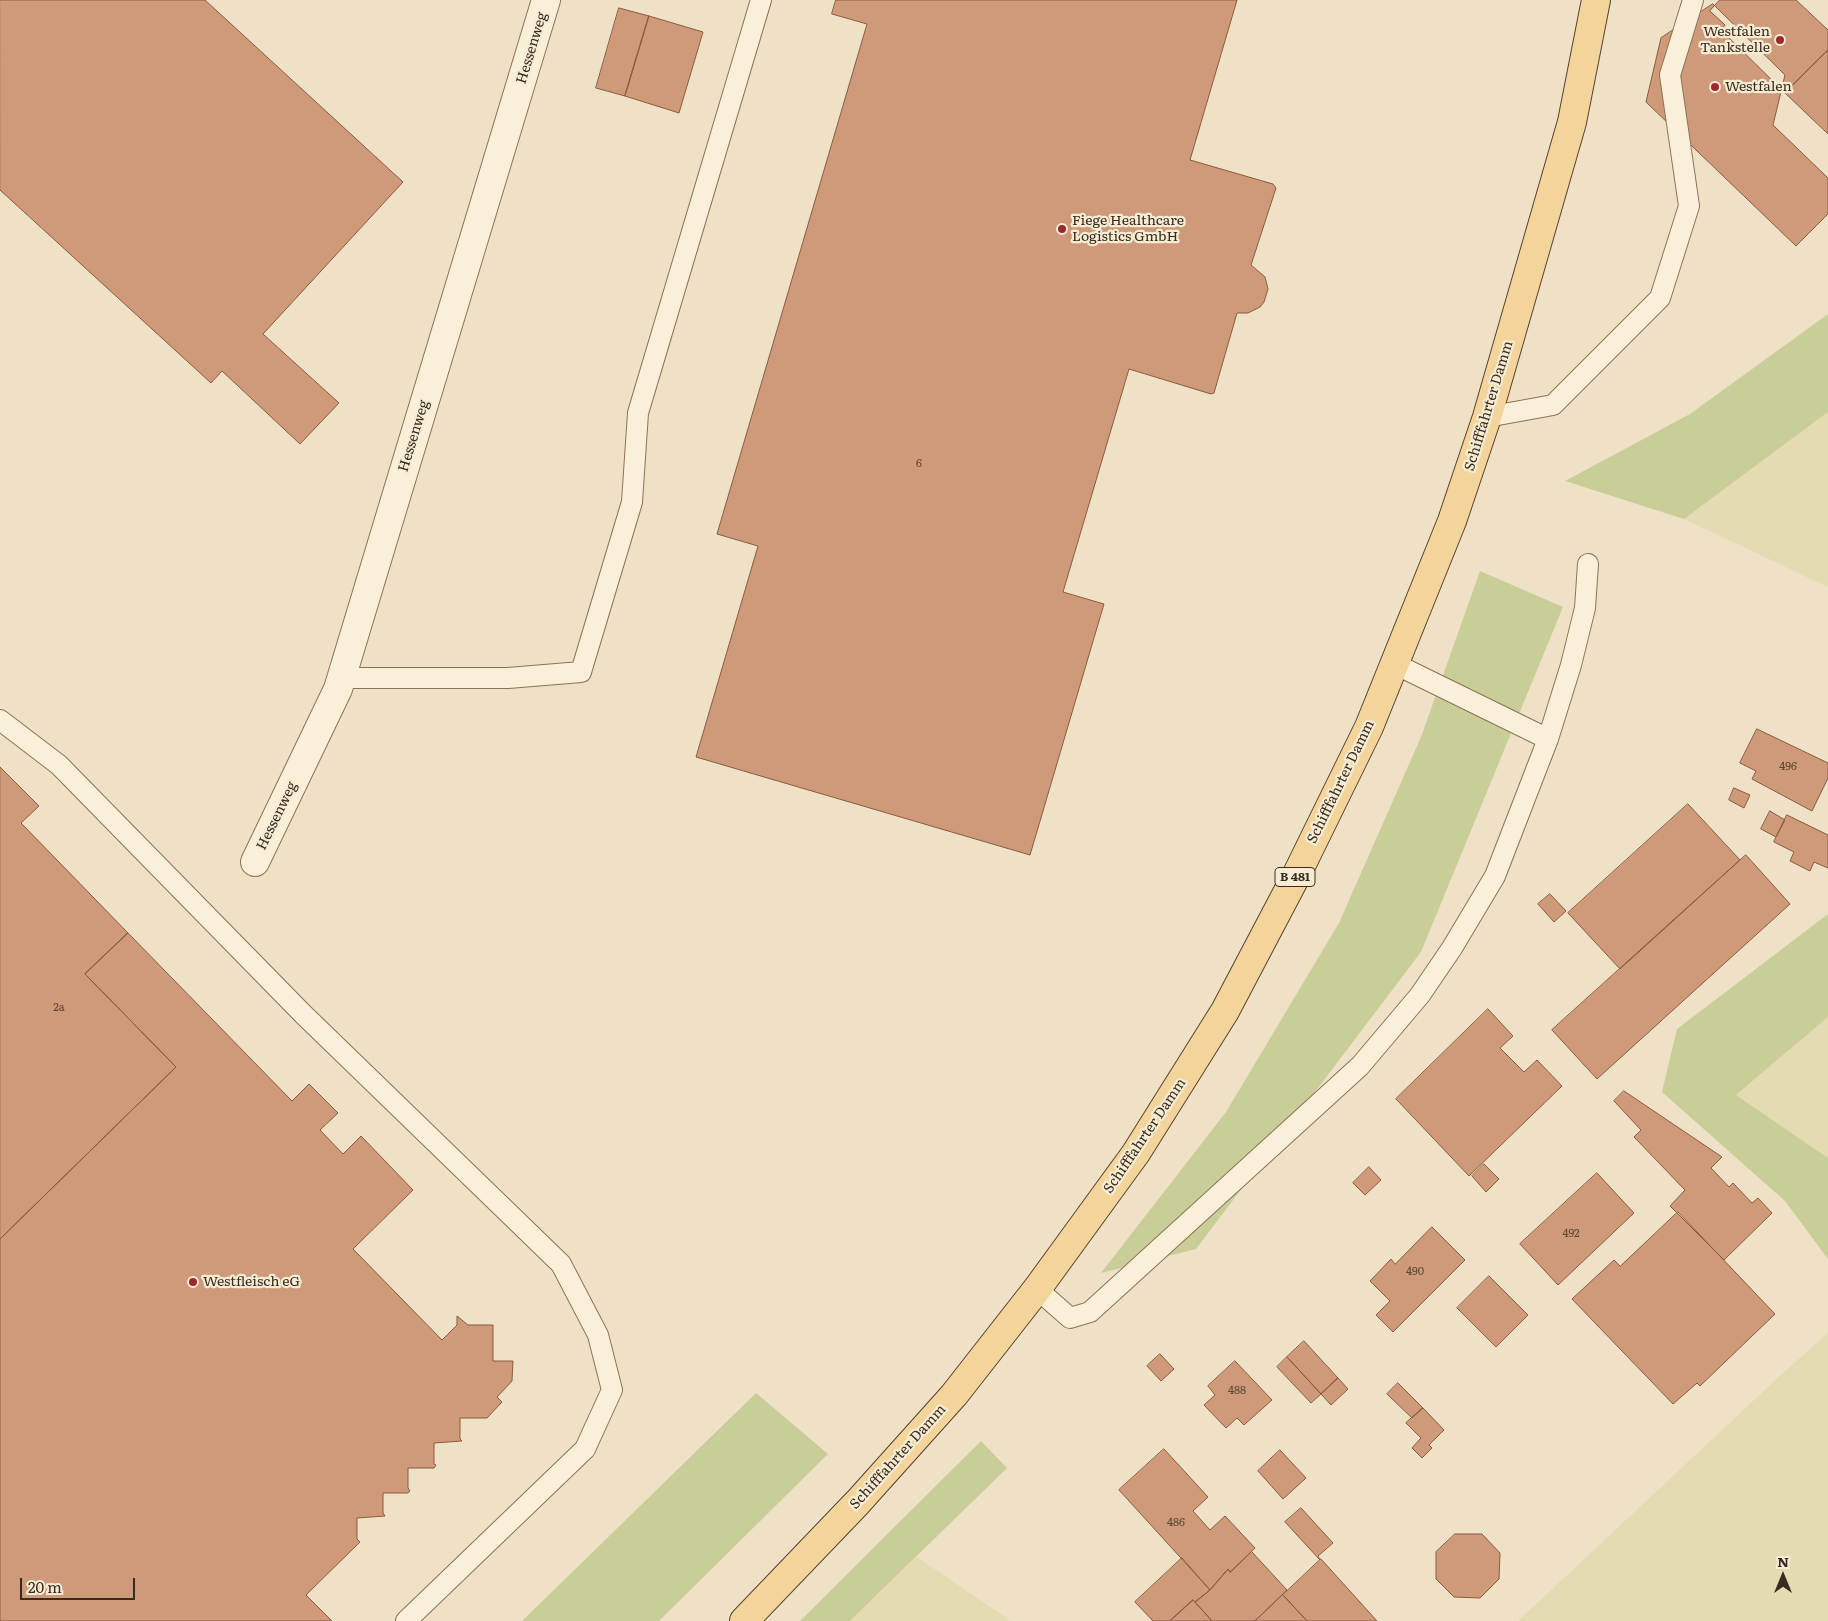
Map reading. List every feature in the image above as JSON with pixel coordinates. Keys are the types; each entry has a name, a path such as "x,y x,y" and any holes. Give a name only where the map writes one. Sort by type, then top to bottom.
{"main road":[{"name":"Schifffahrter Damm","path":"744,1621 858,1502 947,1402 1037,1289 1136,1153 1225,1011 1309,849 1369,727 1452,521 1487,417 1572,122 1596,0"}],"street":[{"name":"Hessenweg","path":"255,862 341,678 546,0"}],"lane":[{"path":"341,678 508,678 581,672 632,502 638,413 762,0"},
{"path":"1487,417 1553,405 1660,298 1689,206 1670,75 1693,0"},
{"path":"1037,1289 1070,1318 1090,1312 1360,1066 1420,995 1452,948 1495,876 1548,739 1571,666 1585,608 1588,564"},
{"path":"1395,664 1548,739"},
{"path":"0,720 59,765 303,1014 561,1264 598,1335 612,1390 585,1449 406,1621"}],"shaded area":[{"path":"1828,412 1828,587 1684,519"},
{"path":"1828,1017 1828,1158 1736,1095"},
{"path":"1828,1333 1828,1621 1518,1621 1783,1373"},
{"path":"917,1557 1011,1621 850,1621"}],"green space":[{"path":"1828,314 1828,412 1684,519 1565,481 1690,414"},
{"path":"1480,571 1563,607 1421,952 1196,1249 1101,1273 1226,1112 1339,923 1421,737"},
{"path":"1828,914 1828,1017 1736,1095 1828,1158 1828,1259 1785,1201 1662,1092 1677,1029"},
{"path":"756,1393 828,1454 659,1621 522,1621"},
{"path":"981,1441 1007,1468 850,1621 800,1621"}],"building":[{"path":"0,0 205,0 403,182 263,334 339,403 300,444 222,371 211,383 0,190"},
{"path":"836,0 1237,0 1190,160 1273,184 1276,188 1251,265 1265,277 1268,289 1264,302 1260,307 1248,313 1237,313 1214,393 1211,394 1129,369 1063,592 1104,604 1030,855 696,757 758,546 717,534 867,24 832,14"},
{"name":"Westfalen Tankstelle","path":"1720,0 1796,0 1828,30 1828,50 1785,93 1721,30 1725,25 1710,11"},
{"path":"1713,4 1785,75 1773,125 1828,178 1828,214 1796,246 1646,102 1661,38"},
{"path":"619,8 649,16 625,96 596,88"},
{"path":"649,16 703,32 679,113 625,96"},
{"path":"1828,50 1828,134 1785,93"},
{"path":"1757,729 1828,763 1828,778 1812,811 1752,779 1756,771 1740,763"},
{"path":"0,767 39,806 21,823 128,933 85,974 176,1067 0,1239"},
{"path":"1734,788 1750,795 1744,808 1729,800"},
{"path":"1688,804 1740,860 1620,969 1568,913"},
{"path":"1770,811 1785,820 1776,837 1761,829"},
{"path":"1787,815 1828,835 1828,868 1814,862 1810,871 1790,861 1794,852 1774,842"},
{"path":"1746,855 1790,904 1597,1079 1552,1030"},
{"path":"1550,894 1566,911 1554,922 1538,904"},
{"name":"Westfleisch eG","path":"128,933 292,1101 309,1084 338,1113 320,1130 343,1154 361,1136 413,1190 353,1249 442,1340 457,1325 457,1316 468,1325 493,1325 493,1361 513,1361 512,1381 497,1397 502,1402 487,1418 460,1418 460,1439 462,1441 434,1443 434,1464 436,1465 434,1468 408,1468 408,1488 410,1491 408,1493 383,1493 383,1513 385,1516 357,1518 357,1539 360,1542 306,1595 332,1621 0,1621 0,1239 176,1067 85,974"},
{"path":"1488,1009 1513,1036 1500,1048 1524,1072 1537,1060 1562,1086 1469,1176 1396,1099"},
{"path":"1624,1091 1722,1157 1711,1168 1729,1187 1733,1183 1752,1203 1758,1198 1772,1213 1724,1260 1670,1206 1685,1190 1634,1137 1641,1130 1614,1101"},
{"path":"1484,1164 1499,1179 1486,1192 1472,1176"},
{"path":"1369,1167 1381,1180 1365,1195 1353,1183"},
{"path":"1597,1173 1634,1213 1558,1285 1520,1244"},
{"path":"1678,1212 1775,1314 1700,1386 1697,1383 1673,1404 1572,1299 1614,1260 1620,1266"},
{"path":"1432,1227 1465,1260 1393,1332 1376,1315 1390,1301 1370,1281 1391,1259 1395,1264"},
{"path":"1489,1276 1528,1315 1496,1347 1457,1308"},
{"path":"1304,1341 1338,1378 1321,1394 1287,1357"},
{"path":"1160,1354 1174,1369 1161,1381 1147,1366"},
{"path":"1287,1357 1321,1394 1311,1403 1277,1367"},
{"path":"1235,1361 1272,1400 1244,1425 1237,1418 1226,1428 1204,1405 1215,1395 1208,1386"},
{"path":"1338,1378 1348,1389 1331,1405 1321,1394"},
{"path":"1398,1383 1423,1408 1412,1418 1387,1394"},
{"path":"1423,1408 1444,1430 1429,1445 1432,1448 1422,1458 1412,1448 1421,1438 1406,1423"},
{"path":"1164,1449 1208,1497 1193,1511 1210,1530 1225,1516 1255,1548 1230,1572 1228,1569 1210,1590 1119,1490"},
{"path":"1280,1450 1306,1478 1283,1499 1258,1471"},
{"path":"1301,1508 1333,1543 1318,1556 1320,1560 1285,1522"},
{"path":"1455,1534 1482,1534 1500,1553 1499,1579 1480,1598 1454,1597 1436,1579 1436,1552"},
{"path":"1252,1552 1287,1590 1255,1621 1212,1621 1195,1602 1210,1590 1228,1569 1230,1572"},
{"path":"1182,1558 1210,1590 1195,1602 1193,1600 1170,1621 1153,1621 1135,1602"},
{"path":"1321,1559 1377,1621 1307,1621 1283,1595"},
{"path":"1283,1595 1307,1621 1255,1621"},
{"path":"1193,1600 1212,1621 1170,1621"}],"place":[{"name":"Westfalen Tankstelle","path":"1780,40"},
{"name":"Westfalen","path":"1715,87"},
{"name":"Fiege Healthcare Logistics GmbH","path":"1062,229"},
{"name":"Westfleisch eG","path":"193,1282"}]}
